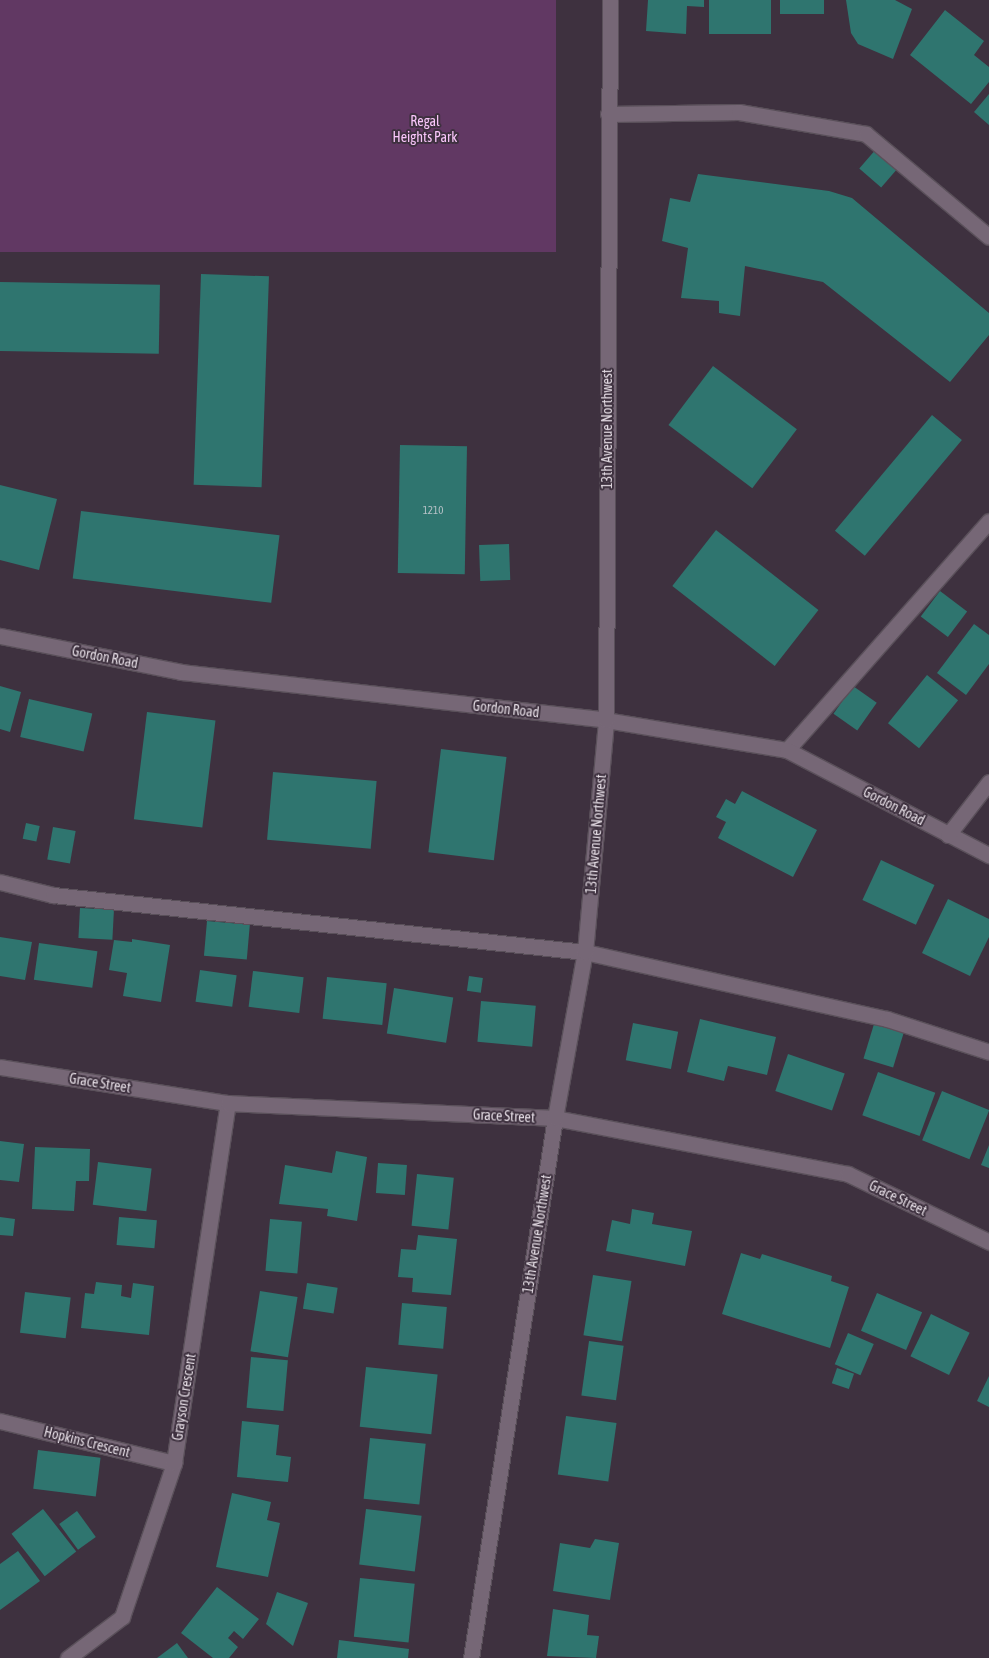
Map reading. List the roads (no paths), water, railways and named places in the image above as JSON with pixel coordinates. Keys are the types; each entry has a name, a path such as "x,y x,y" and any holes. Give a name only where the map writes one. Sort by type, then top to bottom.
{"street":[{"name":"13th Avenue Northwest","path":"471,1658 555,1118 585,952 606,720 610,0"},
{"path":"608,114 739,112 866,134 989,237"},
{"path":"786,750 989,521"},
{"name":"Gordon Road","path":"0,636 181,672 606,720 786,750 989,855"},
{"path":"948,835 989,782"},
{"path":"0,882 53,895 585,952 887,1019 989,1052"},
{"name":"Grace Street","path":"0,1067 228,1103 555,1118 848,1174 989,1242"},
{"name":"Grayson Crescent","path":"68,1658 122,1617 174,1463 228,1103"},
{"name":"Hopkins Crescent","path":"0,1421 174,1463"}],"park label":[{"name":"Regal Heights Park","path":"425,130"}]}
